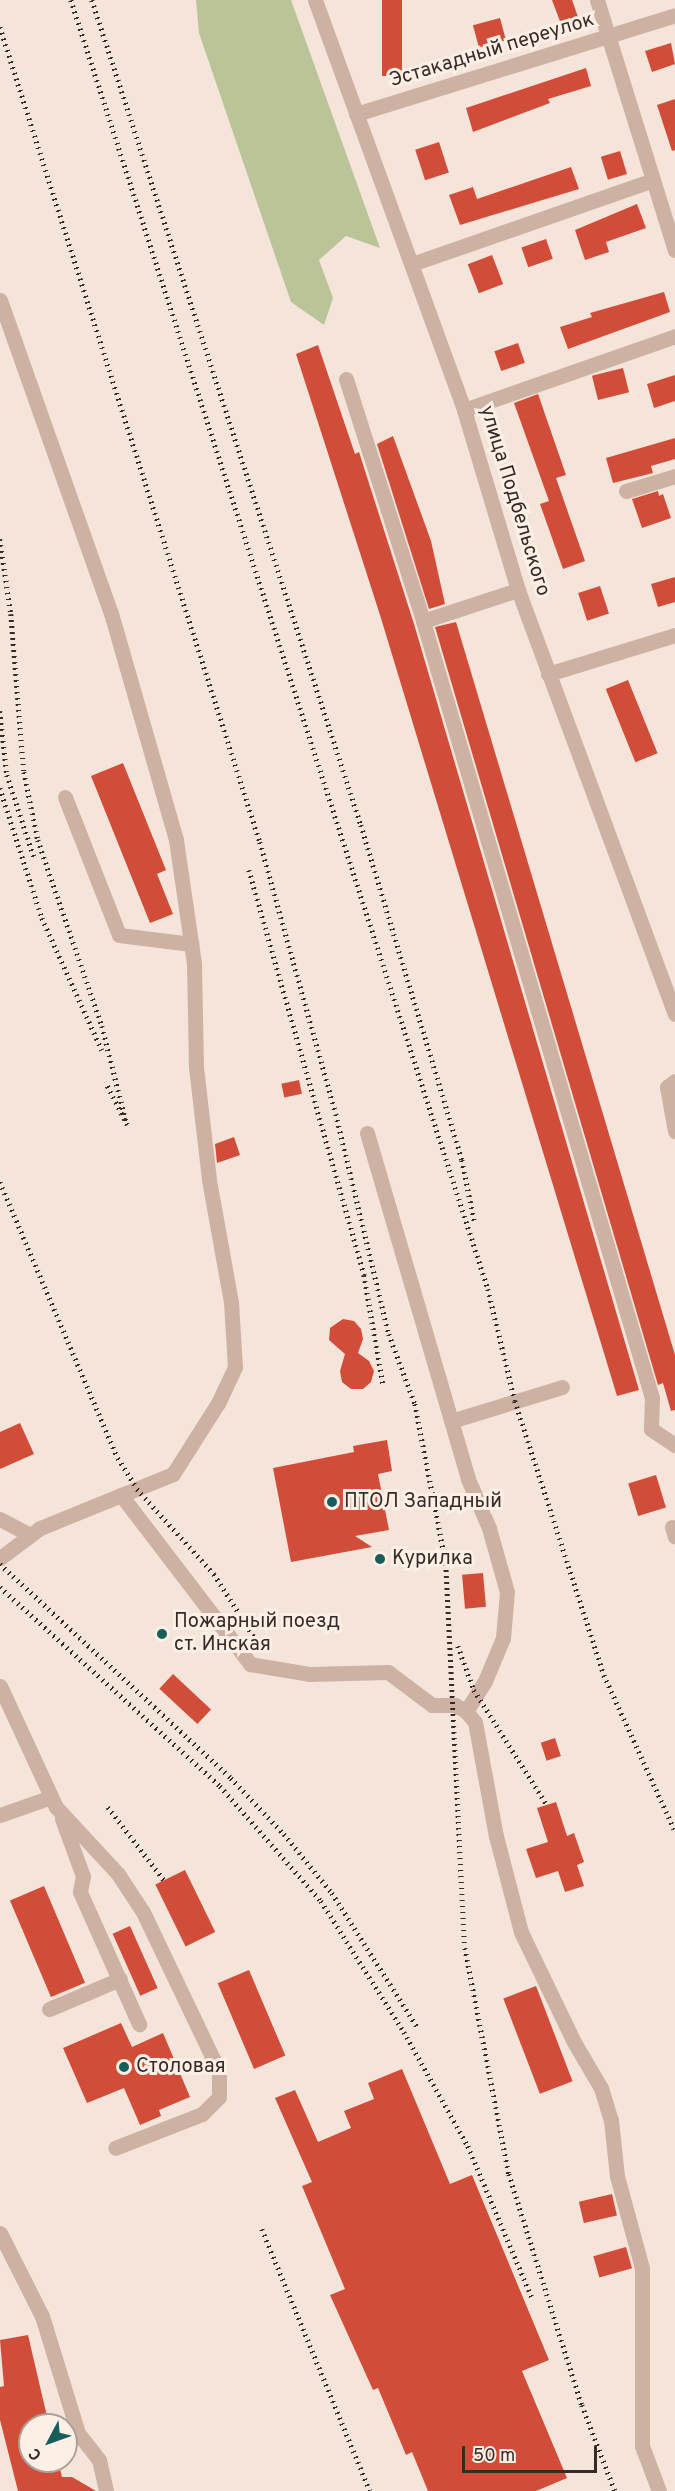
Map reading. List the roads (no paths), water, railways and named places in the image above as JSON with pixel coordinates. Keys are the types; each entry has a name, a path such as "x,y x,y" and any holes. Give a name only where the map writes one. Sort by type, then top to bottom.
{"street":[{"name":"улица Подбельского","path":"315,0 464,410 518,590 675,1014"},
{"path":"597,0 653,180 673,233 675,250"},
{"name":"Эстакадный переулок","path":"356,114 675,15"},
{"path":"412,264 653,180"},
{"path":"0,300 111,613 176,840 191,945 196,1067 209,1180 231,1302 235,1367 184,1463 174,1474 30,1535 0,1558"},
{"path":"464,410 675,336"},
{"path":"346,379 423,621 652,1398 651,1429 675,1445"},
{"path":"626,491 675,476"},
{"path":"423,621 518,590"},
{"path":"548,674 675,635"},
{"path":"65,797 119,934 191,945"},
{"path":"675,1081 667,1087 675,1131"},
{"path":"367,1133 451,1421 507,1592 503,1638 485,1680 466,1711"},
{"path":"451,1421 562,1388"},
{"path":"121,1495 250,1664 310,1674 378,1669 388,1672 432,1705 455,1705 466,1711 475,1722 496,1836 521,1932 574,2042 601,2088 611,2120 617,2176 642,2268 642,2446 659,2491"},
{"path":"0,1519 30,1535"},
{"path":"0,1686 55,1804 83,1876 80,1892 139,2024"},
{"path":"0,1815 55,1804"},
{"path":"55,1804 118,1874 143,1912 219,2071 219,2097 202,2114 116,2148"},
{"path":"49,2009 120,1979"},
{"path":"0,2233 42,2316 78,2433 99,2460 106,2491"}],"railway":[{"path":"71,0 488,1289 515,1401 604,1675 675,1831"},
{"path":"92,0 361,825 462,1160 475,1224"},
{"path":"0,27 260,842 336,1114 389,1334 415,1404 446,1564 465,1948 509,2174 582,2405 615,2491"},
{"path":"0,539 11,614 24,772 38,840 102,1026 127,1125 105,1082"},
{"path":"0,711 7,775 34,857"},
{"path":"0,788 42,918 102,1050"},
{"path":"249,870 364,1275 383,1384"},
{"path":"0,1182 118,1458 137,1489 214,1574 256,1640"},
{"path":"0,1564 231,1778 284,1834 332,1893 418,2028"},
{"path":"0,1587 220,1786 321,1901 404,2032 468,2146 533,2300"},
{"path":"458,1646 474,1690 547,1805"},
{"path":"108,1807 164,1880"},
{"path":"262,2229 370,2491"}],"place":[{"name":"ПТОЛ Западный","path":"332,1502"},
{"name":"Курилка","path":"380,1559"},
{"name":"Пожарный поезд ст. Инская","path":"162,1634"},
{"name":"Столовая","path":"124,2067"}]}
